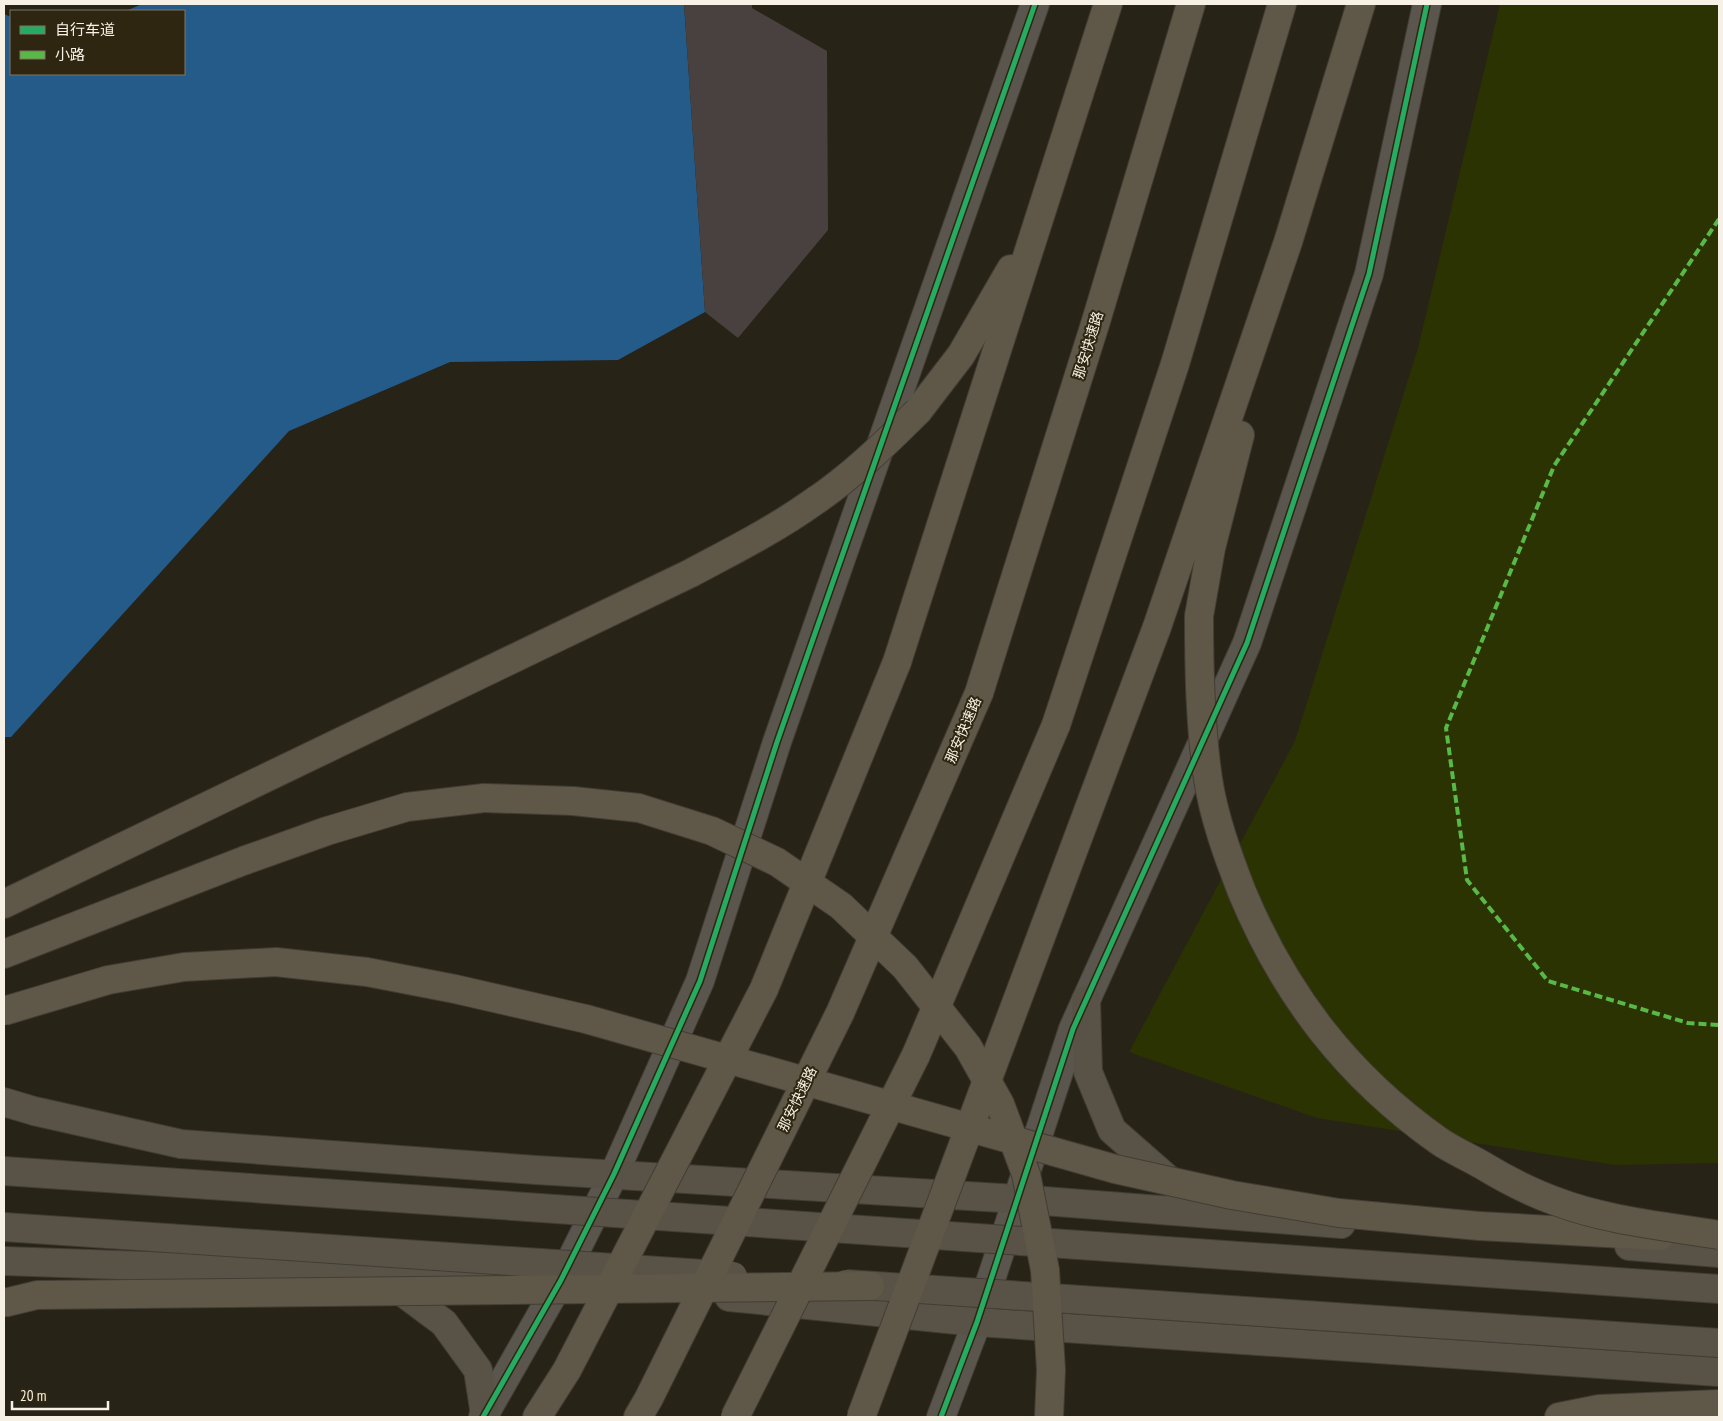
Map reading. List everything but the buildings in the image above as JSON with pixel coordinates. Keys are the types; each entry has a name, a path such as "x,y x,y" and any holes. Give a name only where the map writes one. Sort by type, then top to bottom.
{"highway":[{"path":"537,1417 567,1370 764,989 898,662 1108,4"},
{"name":"那安快速路","path":"643,1408 840,1013 979,693 1096,321 1191,4"},
{"path":"735,1417 916,1055 1056,726 1175,364 1282,4"},
{"path":"861,1417 1157,627 1288,242 1361,4"},
{"path":"4,904 691,573 766,534 814,502 869,459 918,411 961,354 1008,275 1060,153"},
{"path":"1288,242 1211,548 1199,616 1199,682 1208,780 1226,852 1252,916 1286,980 1326,1038 1364,1078 1401,1112 1440,1142 1502,1177 1555,1202 1609,1217 1719,1237"},
{"path":"4,954 243,861 327,831 407,807 484,798 573,801 639,808 712,831 778,862 841,906 905,967 968,1046 1000,1104 1026,1174 1045,1270 1051,1370 1049,1417"},
{"path":"4,1010 108,980 184,966 276,962 367,972 455,989 586,1019 1115,1169 1232,1195 1339,1213 1479,1226 1719,1237"},
{"path":"4,1303 37,1295 870,1286"},
{"path":"1559,1417 1599,1409 1719,1404"}],"main road":[{"path":"1086,1000 1088,1072 1112,1130 1209,1214"},
{"path":"4,1102 34,1111 181,1144 536,1170 1018,1199 1719,1253"},
{"path":"4,1171 1719,1289"},
{"path":"4,1227 1719,1343"},
{"path":"4,1260 561,1280 977,1322 1719,1372"},
{"path":"377,1274 444,1323 478,1370 484,1416"}],"street":[{"path":"484,1416 561,1280 614,1174 700,981 777,742 1035,4"},
{"path":"942,1417 977,1322 1073,1029 1247,643 1369,274 1427,4"}],"green space":[{"path":"1500,4 1719,4 1719,1163 1615,1165 1317,1118 1129,1052 1295,741 1418,348"}],"water":[{"path":"142,4 684,4 705,312 618,360 450,362 289,431 11,737 4,737 4,14 10,17 10,75 185,75 185,10 128,10"}],"marked path":[{"path":"1719,219 1554,466 1446,728 1467,880 1548,981 1688,1023 1719,1025"}],"cycle path":[{"path":"483,1417 561,1280 614,1174 700,981 777,742 1035,4"},
{"path":"941,1417 977,1322 1073,1029 1247,643 1369,274 1427,4"}]}
